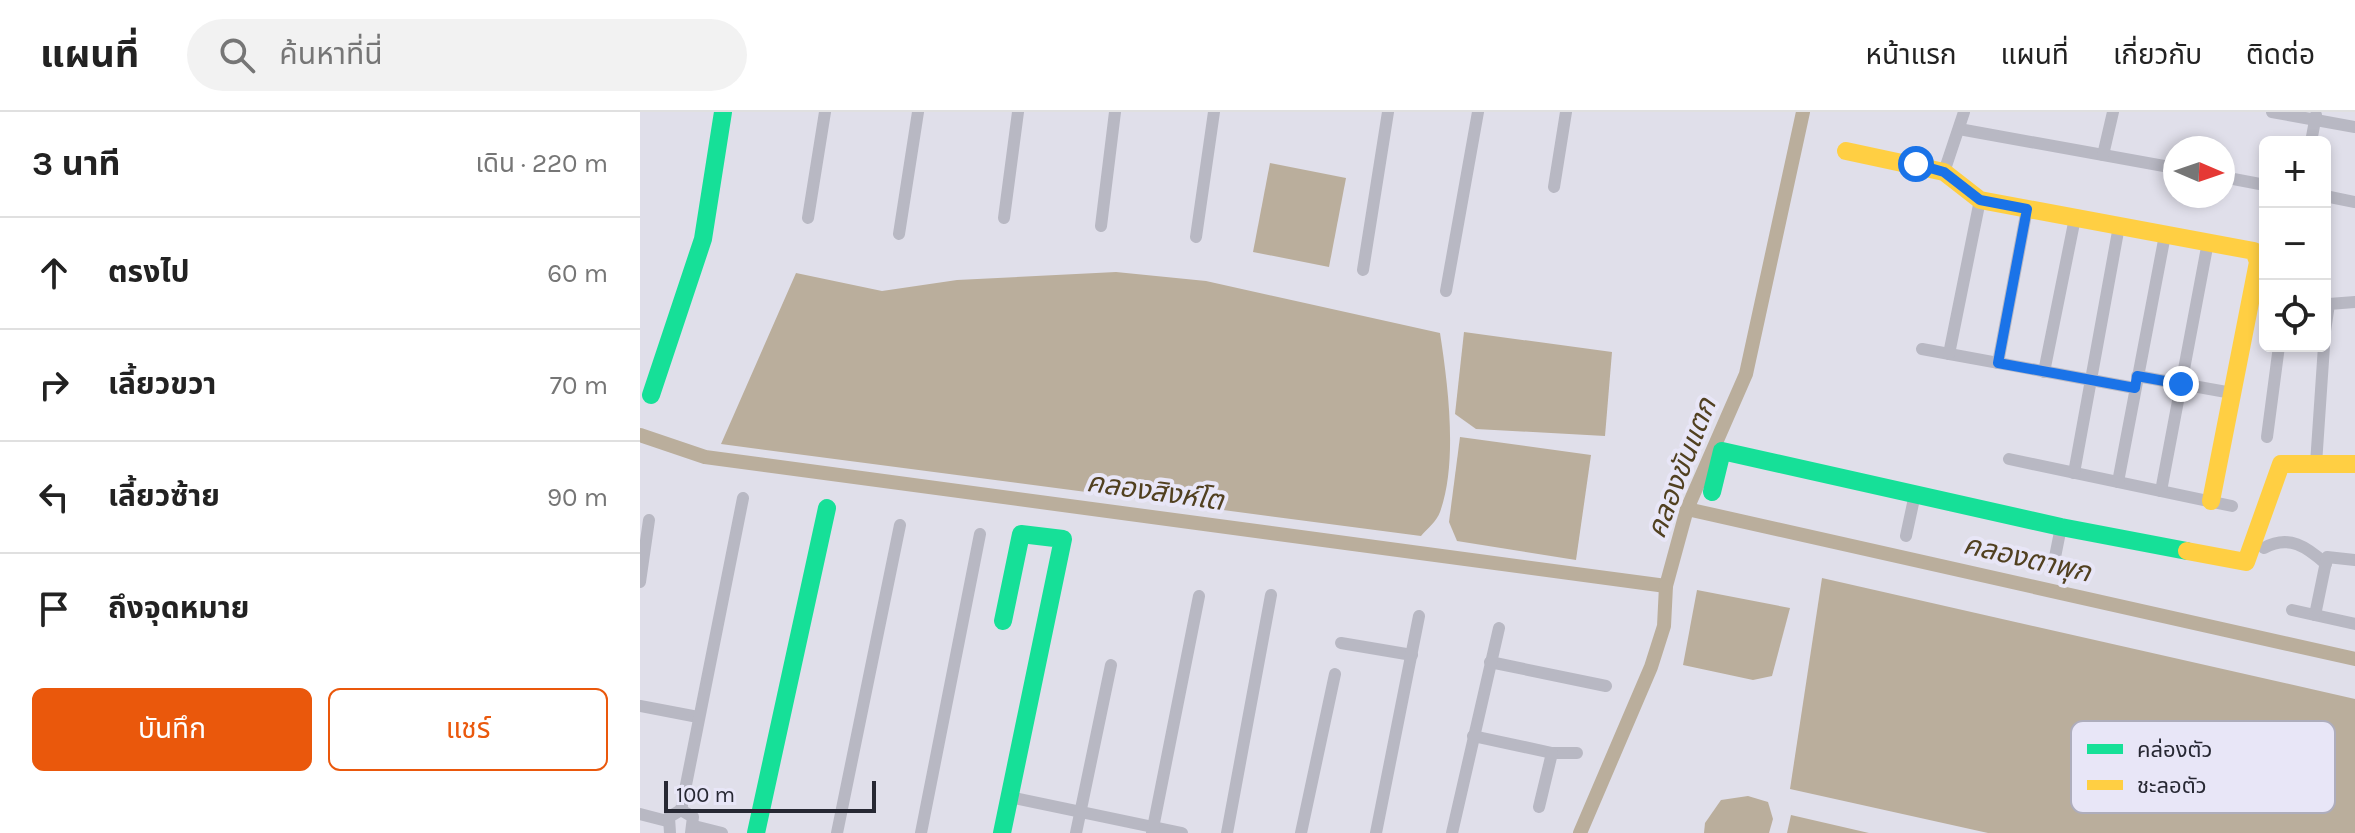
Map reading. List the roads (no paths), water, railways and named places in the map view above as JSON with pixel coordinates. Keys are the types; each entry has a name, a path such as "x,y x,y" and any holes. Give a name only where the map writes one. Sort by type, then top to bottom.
{"street":[{"path":"651,395 703,239 723,112"},
{"path":"808,218 825,112"},
{"path":"899,234 918,112"},
{"path":"1004,218 1018,112"},
{"path":"1101,226 1115,112"},
{"path":"1196,237 1214,112"},
{"path":"1363,270 1388,112"},
{"path":"1446,291 1478,112"},
{"path":"1554,187 1566,112"},
{"path":"1944,172 1964,112"},
{"path":"2103,155 2113,112"},
{"path":"2272,112 2316,116 2355,127"},
{"path":"2312,136 2316,116"},
{"path":"1959,129 2163,166"},
{"path":"1846,151 1944,172 1980,200 2254,251 2258,262 2211,501"},
{"path":"2235,179 2259,184"},
{"path":"2331,197 2355,202"},
{"path":"1949,354 1980,200"},
{"path":"1998,363 2027,209"},
{"path":"2044,372 2075,218"},
{"path":"2074,473 2119,226"},
{"path":"2118,482 2165,235"},
{"path":"2161,491 2208,242"},
{"path":"2331,302 2355,302"},
{"path":"1922,349 2091,380 2181,384 2232,393"},
{"path":"2267,437 2278,352"},
{"path":"2316,464 2324,352"},
{"path":"1712,492 1722,451 2061,527 2246,562 2281,464 2355,464"},
{"path":"2009,459 2232,506"},
{"path":"1906,536 1915,494"},
{"path":"681,810 743,498"},
{"path":"756,833 827,508"},
{"path":"640,582 649,520"},
{"path":"837,833 900,525"},
{"path":"2053,567 2061,527"},
{"path":"921,833 980,534"},
{"path":"1002,833 1063,539 1021,534 1003,621"},
{"path":"2264,548 2274,542 2301,544 2326,564"},
{"path":"2315,615 2327,557 2355,560"},
{"path":"1227,833 1271,595"},
{"path":"1153,830 1199,596"},
{"path":"2292,610 2355,624"},
{"path":"1376,833 1419,616"},
{"path":"1452,833 1499,628"},
{"path":"1341,643 1412,655"},
{"path":"1490,662 1606,686"},
{"path":"1076,833 1111,665"},
{"path":"1301,833 1335,674"},
{"path":"640,706 698,717"},
{"path":"1473,736 1552,753 1577,753"},
{"path":"1539,807 1552,753"},
{"path":"1009,797 1153,830 1182,833"},
{"path":"640,814 669,827 672,814 681,810"},
{"path":"681,810 693,817 693,830 722,833"}],"water":[{"path":"1270,163 1346,178 1329,267 1253,252"},
{"path":"1116,272 1206,281 1440,333 1450,447 1445,492 1434,522 1421,536 721,444 796,273 882,291 957,280"},
{"path":"1464,332 1612,352 1605,436 1476,429 1455,414"},
{"path":"1460,437 1591,455 1576,560 1457,541 1449,522"},
{"path":"1822,578 2355,699 2355,833 1988,833 1790,789"},
{"path":"1697,590 1790,608 1772,676 1753,680 1683,665"},
{"path":"1748,796 1768,802 1773,819 1769,833 1704,833 1705,823 1721,800"},
{"path":"1791,815 1869,833 1787,833"}],"waterway":[{"name":"คลองขันแตก","path":"1580,833 1651,667 1664,626 1666,586 1687,509 1746,374 1803,112"},
{"name":"คลองสิงห์โต","path":"640,435 705,457 1666,586"},
{"name":"คลองตาพุก","path":"1687,509 2355,659"}]}
